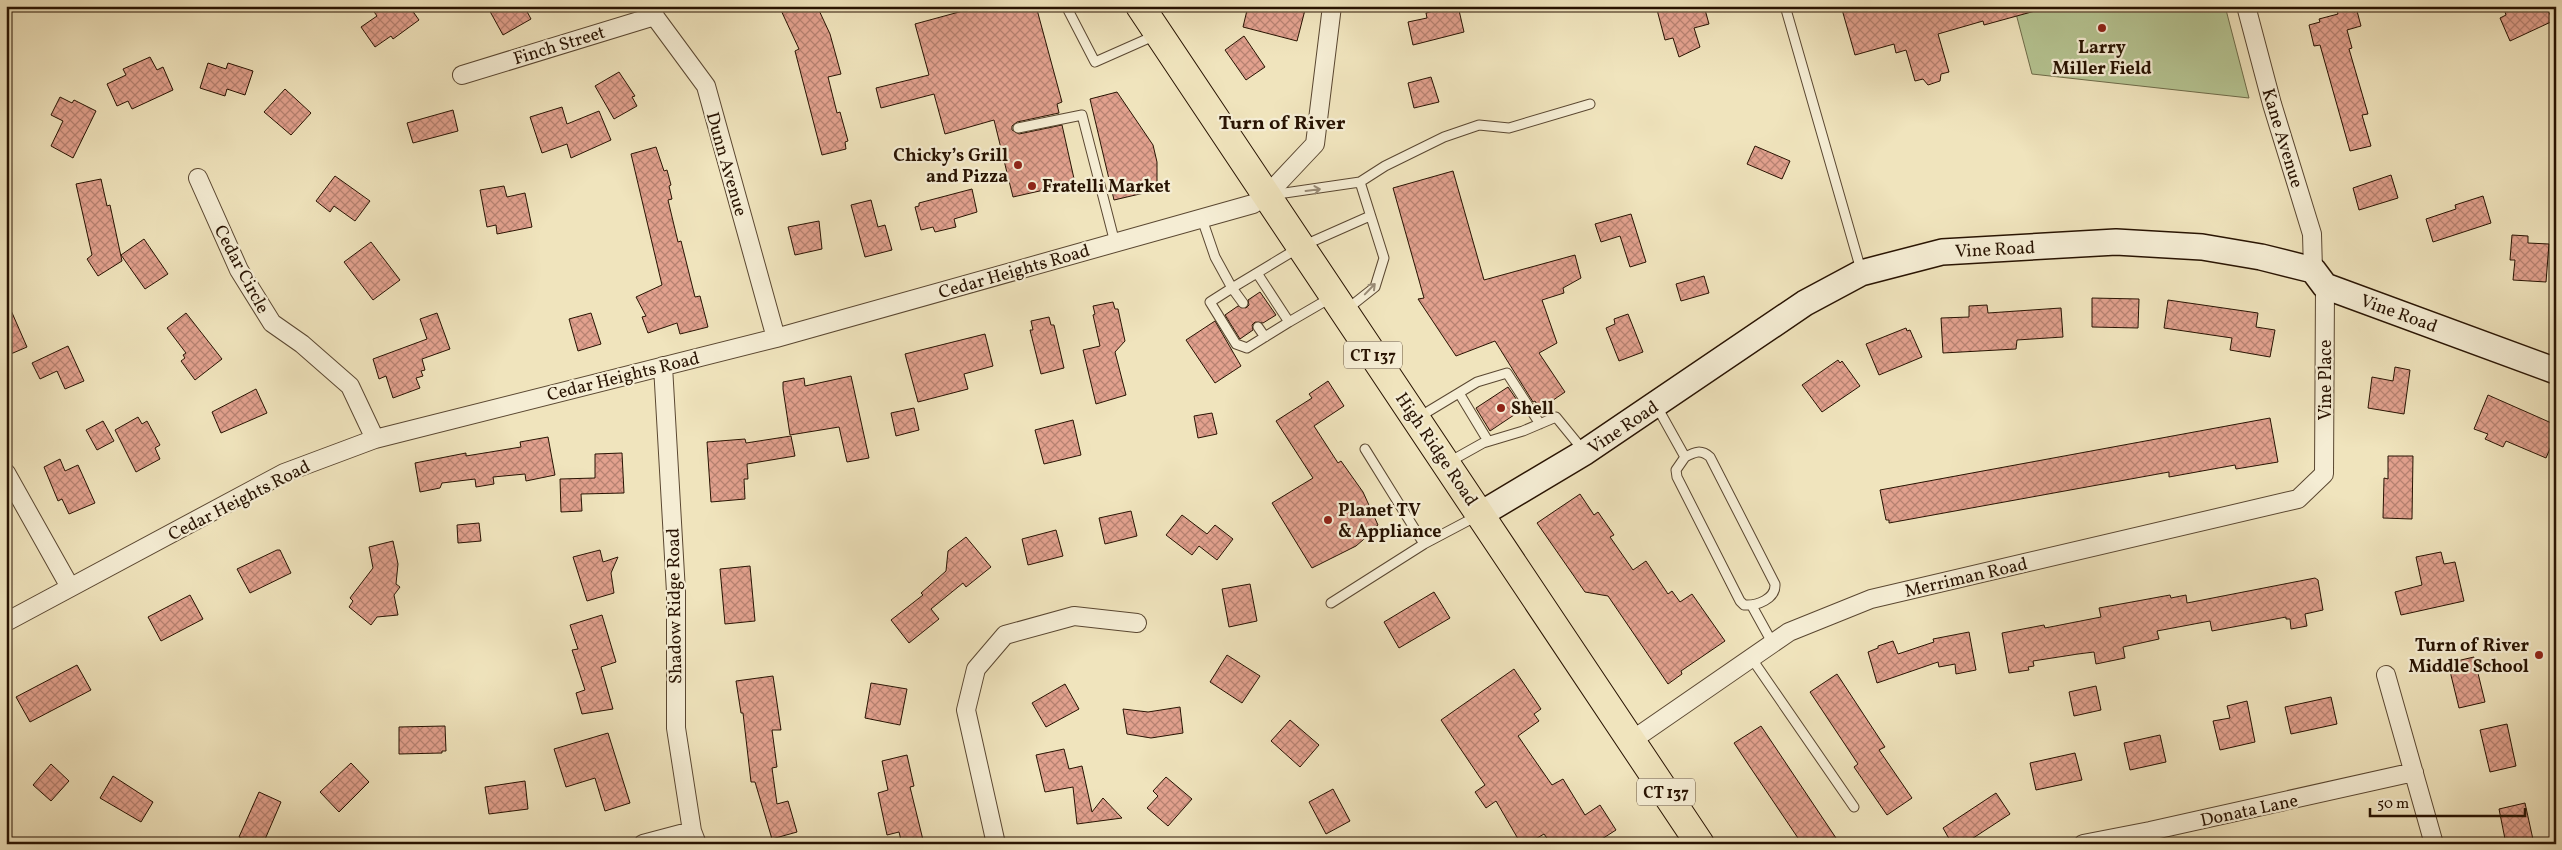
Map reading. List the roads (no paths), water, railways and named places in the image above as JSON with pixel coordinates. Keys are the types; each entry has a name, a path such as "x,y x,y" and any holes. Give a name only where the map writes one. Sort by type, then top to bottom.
{"main road":[{"name":"High Ridge Road","path":"1140,6 1700,844"}],"street":[{"path":"1266,196 1315,144 1332,6"},
{"name":"Kane Avenue","path":"2246,6 2272,104 2312,234 2319,278"},
{"name":"Finch Street","path":"462,75 651,11"},
{"name":"Dunn Avenue","path":"651,11 706,86 776,338"},
{"name":"Cedar Circle","path":"198,178 239,270 272,323 302,344 350,386 375,439"},
{"name":"Cedar Heights Road","path":"6,622 284,473 375,439 776,338 1202,219 1253,204 1266,196"},
{"name":"Vine Road","path":"1481,514 1585,452 1805,303 1861,273 1942,252 2116,242 2202,247 2261,257 2556,371"},
{"name":"Vine Place","path":"2319,278 2324,474"},
{"name":"Shadow Ridge Road","path":"663,366 676,592 676,728 695,838"},
{"path":"6,473 70,587"},
{"name":"Merriman Road","path":"1631,741 1789,632 1871,599 2298,499 2324,474"},
{"path":"996,844 966,710 976,669 1005,634 1074,616 1137,623"},
{"path":"2386,675 2434,844"},
{"name":"Donata Lane","path":"2083,844 2414,772"},
{"path":"643,844 695,838"}],"lane":[{"path":"1066,6 1095,62 1158,34"},
{"path":"1785,6 1861,273"},
{"path":"1266,196 1360,182 1384,166 1444,137 1479,125 1509,128 1590,104"},
{"path":"1018,128 1082,115 1115,243"},
{"path":"1360,182 1384,258 1375,287 1339,304 1290,322 1247,348 1236,344 1210,302 1300,247 1370,216"},
{"path":"1202,219 1215,257 1232,288 1243,303"},
{"path":"1257,273 1290,322"},
{"path":"1258,326 1265,337"},
{"path":"1416,418 1478,382 1507,373 1540,424"},
{"path":"1459,393 1488,441"},
{"path":"1656,404 1685,457"},
{"path":"1446,463 1488,441 1556,417 1574,436 1585,452"},
{"path":"1365,449 1424,544"},
{"path":"1698,451 1705,452 1710,457 1775,584 1775,592 1772,596 1752,606 1744,605 1740,601 1677,477 1676,470 1685,457 1698,451"},
{"path":"1331,603 1424,544 1481,514"},
{"path":"1752,606 1773,644"},
{"path":"1752,659 1854,807"}],"place":[{"name":"Larry Miller Field","path":"2102,28"},
{"name":"Chicky’s Grill and Pizza","path":"1018,165"},
{"name":"Fratelli Market","path":"1032,186"},
{"name":"Shell","path":"1501,408"},
{"name":"Planet TV & Appliance","path":"1328,520"},
{"name":"Turn of River Middle School","path":"2539,655"}],"district":[{"name":"Turn of River","path":"1282,122"}]}
